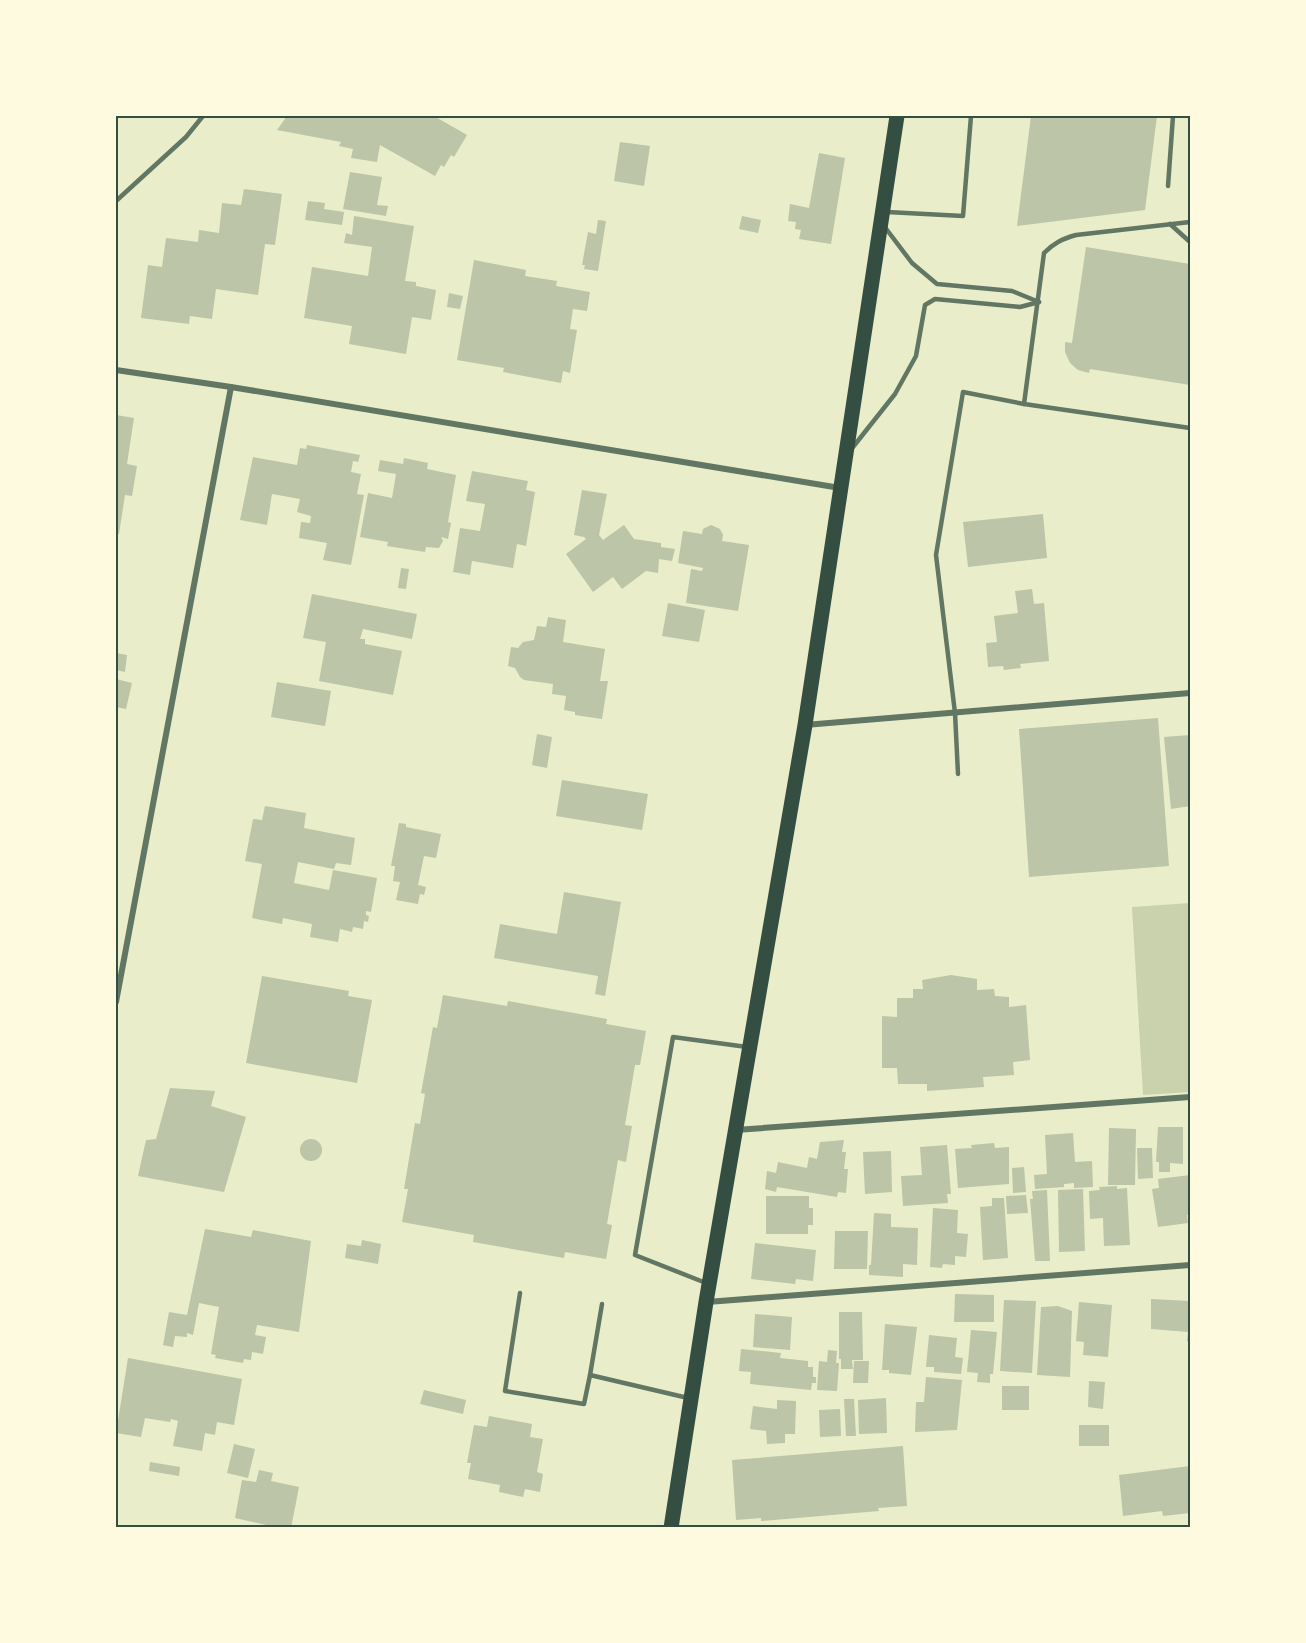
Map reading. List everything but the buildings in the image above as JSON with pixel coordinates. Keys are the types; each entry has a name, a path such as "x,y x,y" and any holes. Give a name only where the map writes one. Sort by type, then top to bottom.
{"main road":[{"path":"671,1527 709,1284 805,725 896,116"}],"street":[{"path":"116,370 840,488"},
{"path":"116,1002 231,387"},
{"path":"805,725 1191,693"},
{"path":"735,1130 1191,1097"},
{"path":"706,1302 1191,1265"}],"lane":[{"path":"116,201 186,137 203,116"},
{"path":"881,217 963,216 971,116"},
{"path":"1168,186 1173,116"},
{"path":"881,217 912,263 937,284 1012,291 1039,302"},
{"path":"1024,404 1044,253 1061,239 1076,235 1191,222"},
{"path":"1170,224 1191,242"},
{"path":"845,456 895,394 916,356 925,305 935,299 1020,307 1039,302"},
{"path":"958,774 955,713 936,555 963,392 1024,404 1191,428"},
{"path":"709,1284 635,1255 673,1037 749,1047"},
{"path":"520,1293 505,1391 584,1404 602,1304"},
{"path":"590,1375 691,1398"}],"green space":[{"path":"1190,903 1190,1092 1143,1095 1132,907"}]}
